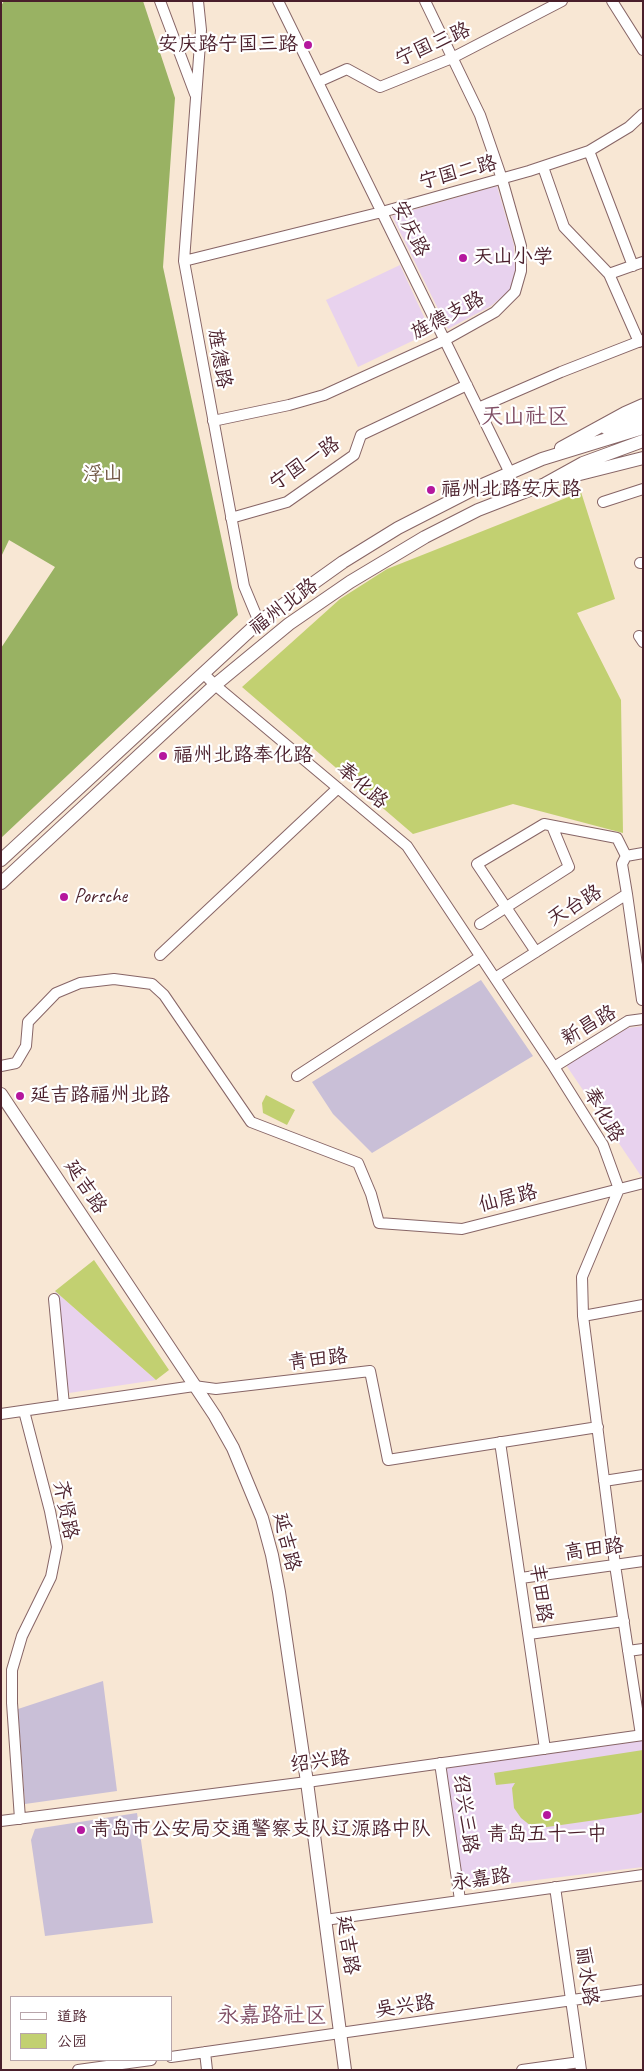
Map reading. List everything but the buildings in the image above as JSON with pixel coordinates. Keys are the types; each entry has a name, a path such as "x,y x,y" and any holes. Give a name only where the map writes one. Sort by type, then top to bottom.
{"main road":[{"path":"542,459 574,440 643,405"},
{"path":"574,440 643,417"},
{"name":"福州北路","path":"1,860 259,622 342,562 398,528 510,473 542,459 643,428"},
{"name":"福州北路","path":"1,883 216,685 289,624 350,582 434,533 478,510 545,484 583,463 643,441"},
{"path":"581,474 643,450"},
{"path":"545,484 643,458"},
{"name":"延吉路","path":"1,1094 233,1448 262,1518 272,1555 307,1782 345,2070"}],"street":[{"name":"旌德路","path":"160,1 196,97"},
{"name":"旌德路","path":"198,1 201,30 184,261 212,421 244,586 259,622"},
{"name":"安庆路","path":"278,1 510,473"},
{"name":"旌德支路","path":"212,421 289,405 324,395 445,340 495,312 515,292 521,270 521,246 502,179 480,115 425,1"},
{"name":"宁国三路","path":"318,82 347,69 380,87 452,58 562,1"},
{"path":"612,1 643,50"},
{"name":"宁国二路","path":"184,261 382,212 502,179 589,152 629,127 643,114"},
{"path":"589,152 638,264 610,274"},
{"path":"478,408 641,341 610,274 564,227 543,166"},
{"name":"宁国一路","path":"231,518 287,502 354,455 361,435 467,385"},
{"path":"603,502 643,490"},
{"name":"奉化路","path":"203,673 407,846 604,1145 619,1188"},
{"path":"160,955 338,788"},
{"path":"536,952 477,864 544,824 617,838 626,856 643,853"},
{"path":"480,924 569,867 552,826"},
{"name":"天台路","path":"494,978 626,894 622,864 626,856"},
{"path":"626,894 642,1000"},
{"path":"298,1076 480,957"},
{"name":"仙居路","path":"1,1066 16,1063 26,1046 28,1022 56,993 80,983 114,979 152,984 164,995 251,1122 358,1163 371,1194 379,1223 462,1229 643,1183"},
{"name":"新昌路","path":"554,1067 628,1022 643,1019"},
{"path":"619,1188 582,1277 583,1316 604,1481 642,1735"},
{"path":"54,1299 64,1405"},
{"path":"583,1316 643,1305"},
{"name":"青田路","path":"1,1414 194,1386 216,1390 370,1371 388,1460 598,1427"},
{"name":"齐贤路","path":"20,1819 12,1703 12,1670 22,1636 51,1577 57,1547 50,1511 24,1411"},
{"name":"丰田路","path":"500,1442 545,1749"},
{"path":"604,1481 643,1475"},
{"name":"高田路","path":"521,1578 643,1561"},
{"path":"529,1634 624,1621"},
{"path":"628,1651 643,1649"},
{"name":"绍兴路","path":"1,1821 307,1782 642,1735"},
{"name":"绍兴三路","path":"440,1763 460,1900"},
{"name":"永嘉路","path":"325,1920 643,1875"},
{"name":"丽水路","path":"555,1887 581,2066"},
{"name":"吴兴路","path":"172,2057 643,1990"},
{"path":"205,2052 208,2070"},
{"path":"78,2070 143,2061"},
{"path":"522,2070 581,2066"}],"shaded area":[{"name":"天山小学","path":"497,186 514,245 515,271 510,290 491,306 448,329 392,216"},
{"path":"400,265 431,332 358,367 326,300"},
{"path":"481,980 533,1056 372,1153 333,1114 312,1082"},
{"path":"643,1026 643,1176 641,1176 566,1065 628,1028"},
{"path":"55,1291 156,1380 69,1393"},
{"path":"103,1681 117,1791 25,1804 18,1709"},
{"name":"青岛五十一中","path":"643,1735 643,1867 462,1889 445,1763"},
{"path":"137,1813 153,1923 45,1936 31,1840 35,1829"}],"green space":[{"name":"浮山","path":"4,1 143,1 175,98 163,267 238,615 1,838 1,648 55,567 9,540 1,557 1,6"},
{"path":"581,492 615,599 577,613 621,700 623,833 513,804 413,834 242,687 340,599 387,569"},
{"path":"266,1095 295,1110 287,1125 263,1113 262,1103"},
{"path":"94,1260 169,1370 156,1380 55,1291"},
{"path":"643,1750 643,1812 638,1814 540,1828 531,1826 521,1818 514,1808 512,1788 515,1783 496,1785 494,1773"}],"place":[{"name":"安庆路宁国三路","path":"308,45"},
{"name":"天山小学","path":"463,258"},
{"name":"福州北路安庆路","path":"431,490"},
{"name":"福州北路奉化路","path":"163,756"},
{"name":"Porsche","path":"64,897"},
{"name":"延吉路福州北路","path":"20,1096"},
{"name":"青岛五十一中","path":"547,1815"},
{"name":"青岛市公安局交通警察支队辽源路中队","path":"81,1830"}],"district":[{"name":"天山社区","path":"525,417"},
{"name":"永嘉路社区","path":"272,2016"}]}
